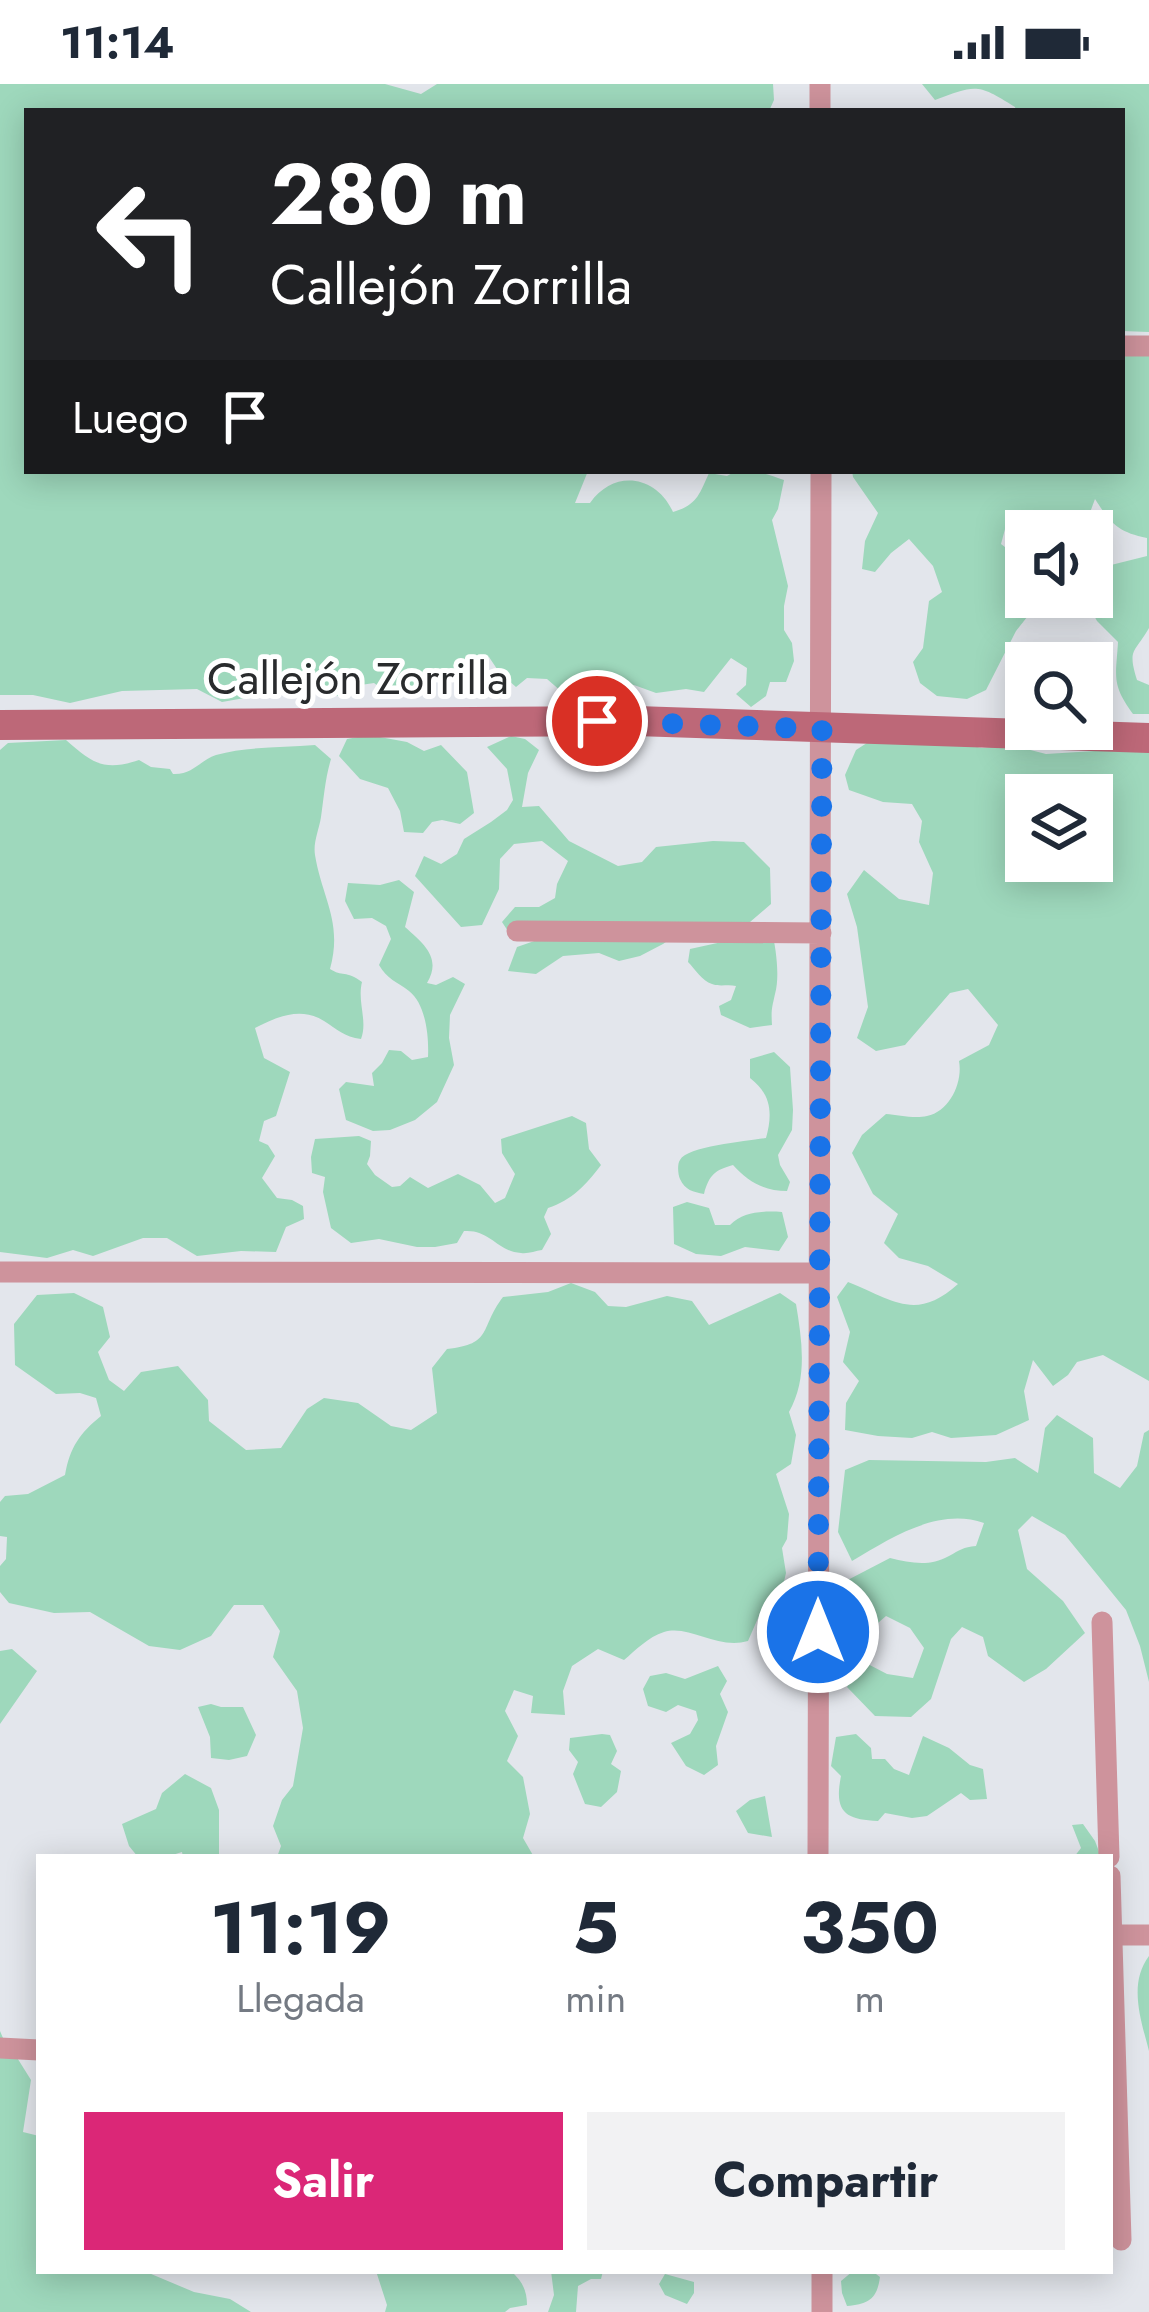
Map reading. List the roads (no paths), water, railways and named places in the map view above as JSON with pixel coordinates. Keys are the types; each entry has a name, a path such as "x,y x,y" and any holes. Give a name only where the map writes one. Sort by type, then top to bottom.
{"street":[{"path":"818,1854 820,474"},
{"name":"Callejón Zorrilla","path":"0,725 636,721 1149,738"},
{"path":"518,931 821,934"},
{"path":"0,1271 819,1273"},
{"path":"1102,1622 1109,1854"},
{"path":"1113,1935 1149,1935"},
{"path":"1113,1996 1121,2240"},
{"path":"0,2048 36,2050"},
{"path":"822,2274 822,2312"}]}
